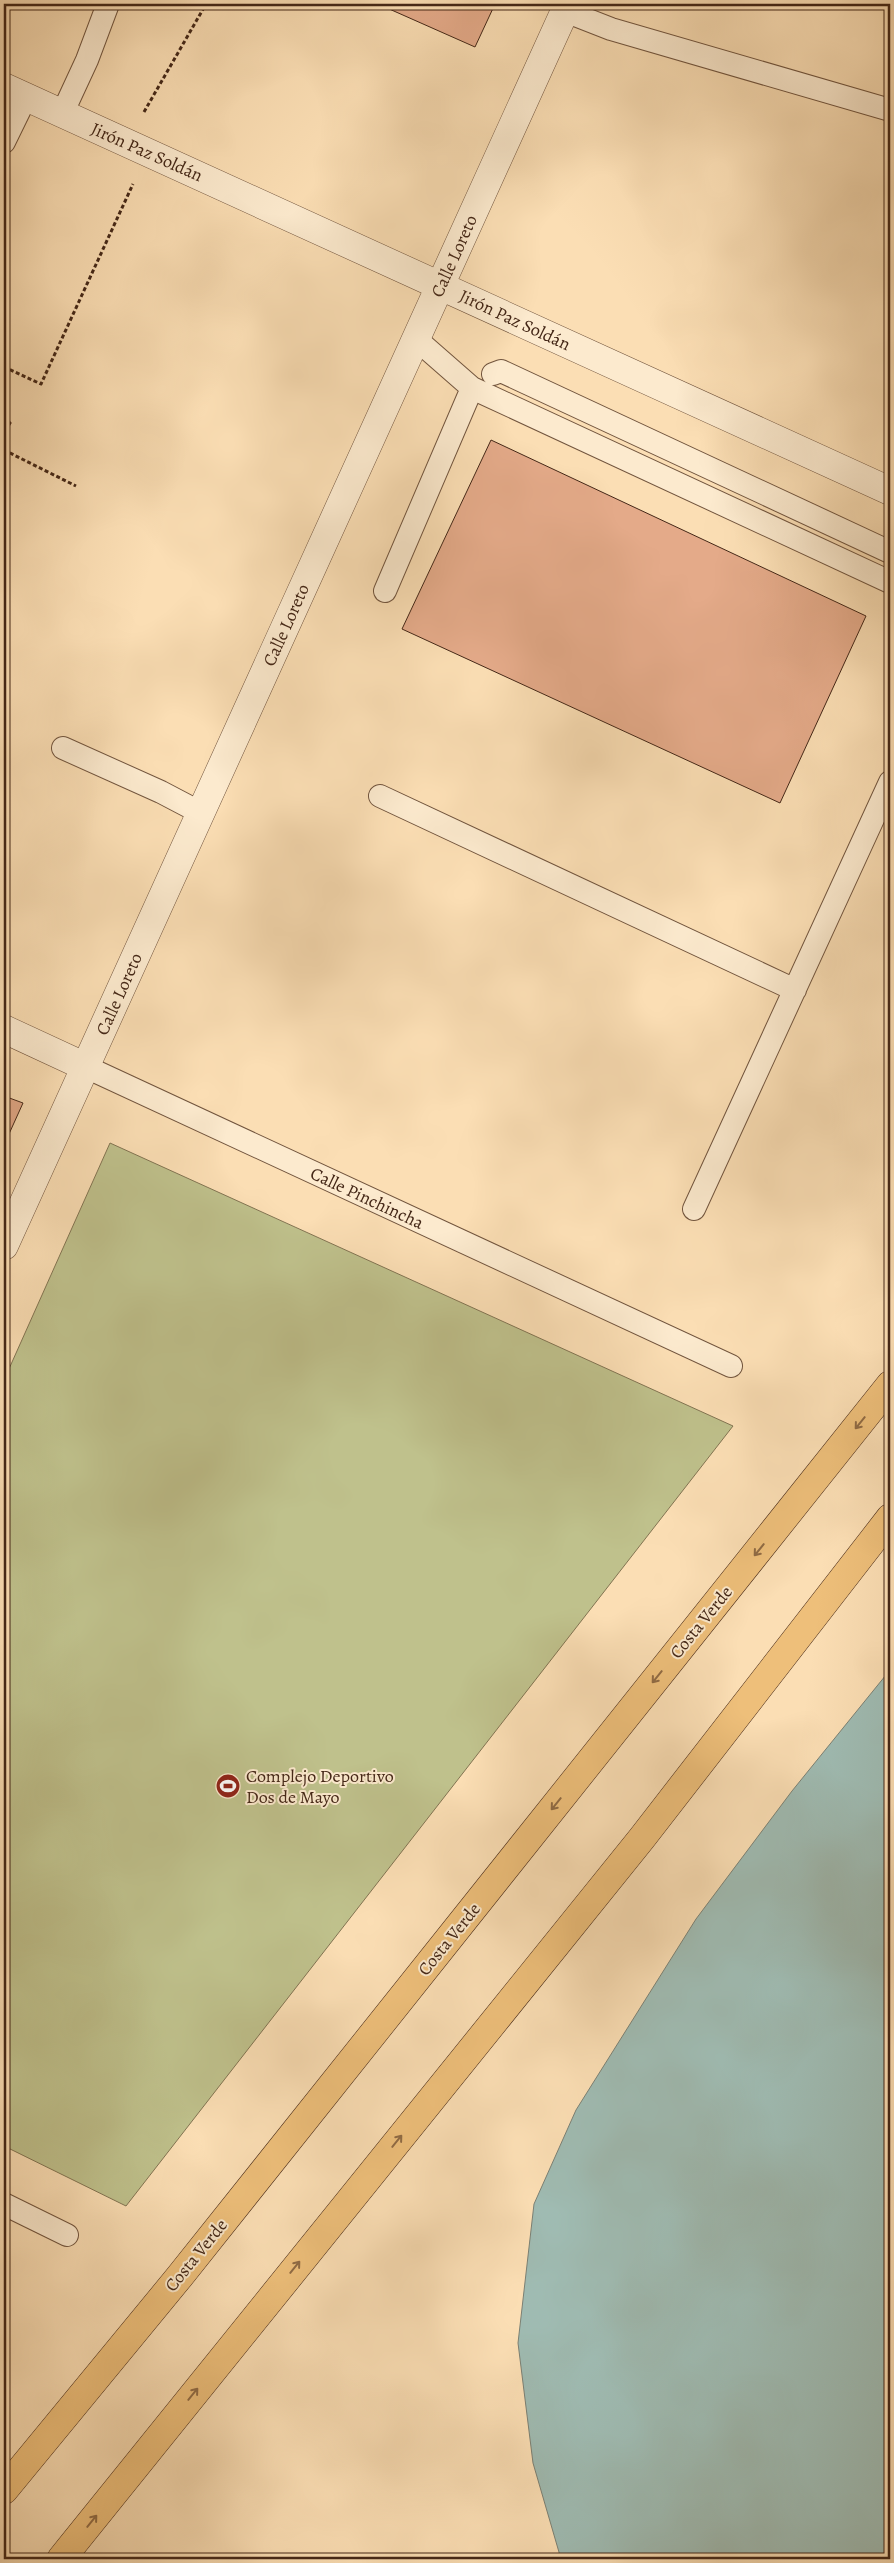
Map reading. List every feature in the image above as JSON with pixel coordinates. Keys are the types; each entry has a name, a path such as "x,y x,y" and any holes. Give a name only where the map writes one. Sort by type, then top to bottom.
{"highway":[{"name":"Costa Verde","path":"4,2490 180,2276 890,1385"},
{"path":"61,2559 635,1846 890,1518"}],"street":[{"name":"Calle Loreto","path":"4,1246 567,8"},
{"name":"Jirón Paz Soldán","path":"15,92 890,491"},
{"name":"Calle Pinchincha","path":"4,1029 86,1067"}],"lane":[{"path":"62,114 108,4"},
{"path":"567,8 611,29 890,110"},
{"path":"4,142 15,92"},
{"path":"416,339 472,388 890,582"},
{"path":"493,374 502,370 890,552"},
{"path":"385,591 472,388"},
{"path":"63,748 161,792 201,813"},
{"path":"694,1209 890,782"},
{"path":"380,796 795,990"},
{"name":"Calle Pinchincha","path":"86,1067 731,1366"},
{"path":"4,2204 67,2235"}],"path":[{"path":"4,367 41,384 137,148 206,4"},
{"path":"4,377 8,369"},
{"path":"4,419 10,423 4,433"},
{"path":"4,450 76,486"}],"green space":[{"name":"Complejo Deportivo Dos de Mayo","path":"110,1143 733,1426 126,2206 4,2146 4,1380"}],"water":[{"path":"890,1670 890,2559 561,2559 533,2463 518,2343 534,2204 576,2110 696,1919 792,1791"}],"building":[{"path":"378,4 495,4 475,47"},
{"path":"491,440 866,616 780,803 402,629"},
{"path":"4,1096 23,1103 4,1145"}],"place":[{"name":"Complejo Deportivo Dos de Mayo","path":"228,1786"}]}
